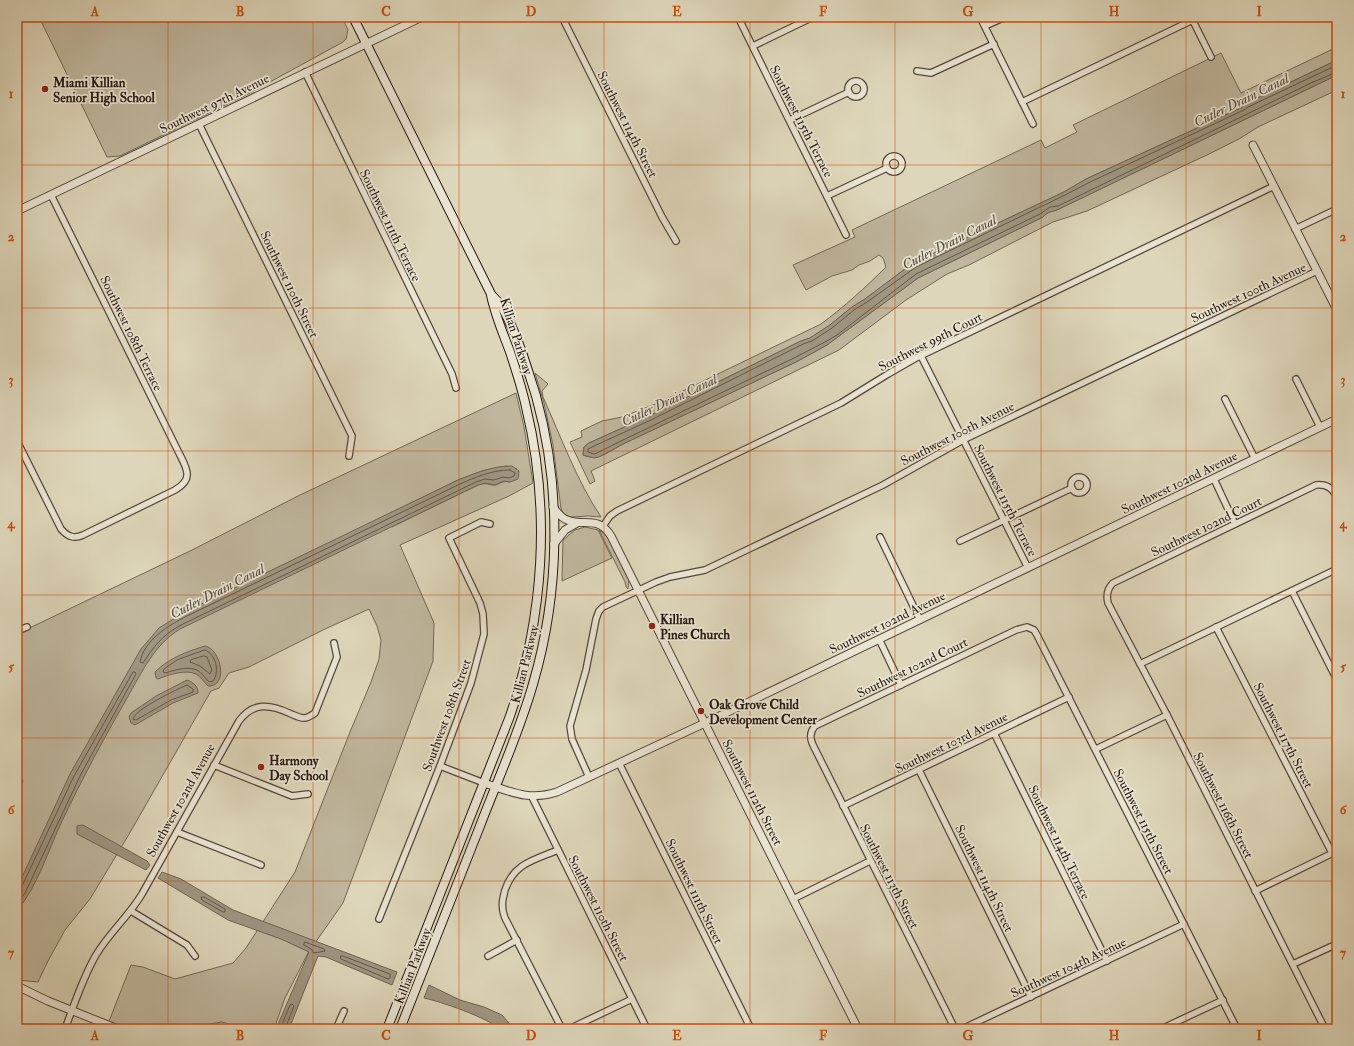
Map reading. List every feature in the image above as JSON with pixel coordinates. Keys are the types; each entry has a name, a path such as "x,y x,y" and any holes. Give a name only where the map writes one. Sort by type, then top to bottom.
{"main road":[{"path":"353,17 366,43"},
{"name":"Killian Parkway","path":"366,43 491,294 502,307 514,333 538,403 546,443 553,507 554,544 550,604 536,671 525,710 400,1029"},
{"name":"Killian Parkway","path":"387,1029 512,711 527,660 539,592 542,539 540,487 534,445 529,420 512,358 494,311 491,294"}],"street":[{"name":"Southwest 97th Avenue","path":"17,212 305,72 422,17"},
{"name":"Southwest 114th Street","path":"562,17 662,217 676,241"},
{"name":"Southwest 115th Terrace","path":"738,17 846,235"},
{"path":"752,46 813,17"},
{"path":"980,17 1033,124"},
{"path":"985,26 1005,17"},
{"path":"1022,102 1191,19 1199,17"},
{"path":"1191,19 1211,57"},
{"path":"917,71 931,73 994,44"},
{"name":"Southwest 111th Terrace","path":"305,72 452,374 456,388"},
{"path":"790,120 849,92"},
{"name":"Southwest 110th Street","path":"198,124 352,436 349,456"},
{"path":"1253,145 1337,310"},
{"path":"827,196 886,168"},
{"name":"Southwest 99th Court","path":"603,526 610,516 617,511 836,405 901,365 1274,186"},
{"name":"Southwest 108th Terrace","path":"17,441 61,529 68,536 72,537 83,535 131,512 175,490 186,481 187,474 185,465 51,195"},
{"path":"1296,229 1337,208"},
{"name":"Southwest 100th Avenue","path":"589,777 572,739 570,726 586,670 596,619 599,611 603,607 667,578 709,568 883,484 963,440 1317,271"},
{"name":"Southwest 115th Terrace","path":"921,356 1028,568"},
{"path":"1296,379 1320,428"},
{"path":"1225,399 1255,459"},
{"name":"Southwest 102nd Avenue","path":"440,766 522,796 532,797 557,792 705,723 1337,419"},
{"path":"1214,479 1235,524"},
{"name":"Southwest 102nd Court","path":"1108,590 1113,583 1316,485 1329,487 1337,497"},
{"path":"960,541 1072,488"},
{"path":"553,507 564,518 578,522 592,522 603,526"},
{"name":"Southwest 108th Street","path":"379,919 440,766 471,683 484,634 483,614 480,603 449,538 481,522 490,524"},
{"path":"554,544 565,530 578,522"},
{"name":"Southwest 112th Street","path":"603,526 612,536 858,1029"},
{"path":"880,537 920,620"},
{"path":"1140,664 1337,569"},
{"name":"Southwest 116th Street","path":"1108,590 1108,603 1167,715 1325,1029"},
{"path":"1292,591 1337,680"},
{"path":"17,631 27,626"},
{"name":"Southwest 102nd Court","path":"811,732 815,726 1012,632 1027,627"},
{"name":"Southwest 115th Street","path":"1027,627 1031,628 1036,633 1070,697 1237,1029"},
{"name":"Southwest 117th Street","path":"1216,628 1334,852"},
{"path":"879,639 901,685"},
{"name":"Southwest 102nd Avenue","path":"65,1029 96,956 131,911 142,894 239,721 246,713 263,706 272,706 302,718 310,717 315,713 337,657 334,643"},
{"name":"Southwest 103rd Avenue","path":"842,806 1070,697"},
{"path":"1096,749 1167,715"},
{"name":"Southwest 113th Street","path":"811,732 811,741 842,806 954,1029"},
{"name":"Southwest 114th Terrace","path":"994,733 1107,961"},
{"name":"Southwest 111th Street","path":"619,764 751,1029"},
{"path":"214,765 292,796 308,794"},
{"name":"Southwest 114th Street","path":"919,770 1031,996"},
{"name":"Southwest 110th Street","path":"532,797 648,1029"},
{"path":"177,832 261,865"},
{"path":"558,850 520,868 511,878 502,901 502,910 562,1029"},
{"path":"1255,891 1334,852"},
{"path":"793,899 870,861"},
{"path":"131,911 187,945 195,956"},
{"name":"Southwest 104th Avenue","path":"962,1029 1184,924"},
{"path":"488,956 517,940"},
{"path":"1293,964 1337,944"},
{"path":"17,986 48,1002 118,1029"},
{"path":"569,1029 632,999"},
{"path":"1160,1029 1223,1000"},
{"path":"336,1029 344,1011"}],"shaded area":[{"path":"49,17 342,17 348,30 346,39 343,42 248,94 120,156 107,157 41,21"},
{"path":"1337,47 1337,60 1245,104 1243,107 1086,179 1064,192 913,263 852,307 830,325 810,338 801,341 649,416 589,443 584,447 583,455 594,457 604,455 623,444 796,362 827,345 918,278 1043,217 1048,213 1337,75 1337,90 1258,127 1239,139 1209,154 1087,211 1053,222 969,265 947,274 906,300 839,350 591,471 595,481 590,484 570,442 582,437 581,431 602,421 622,417 658,403 821,324 846,304 886,267 883,258 879,255 852,270 832,276 806,290 793,265 855,237 852,230 1041,140 1045,148 1077,132 1073,125 1221,53 1241,93"},
{"path":"535,373 548,384 542,391 543,397 584,489 601,517 570,517 564,514 561,509 553,445 544,403"},
{"path":"516,393 524,427 533,483 509,496 400,545 434,623 433,661 343,903 308,953 285,998 274,1029 243,1029 222,1022 204,1025 202,1029 106,1029 131,965 143,967 175,979 233,963 246,948 295,872 371,682 379,659 381,640 377,626 369,609 249,667 229,673 219,688 211,691 90,899 65,930 38,982 17,980 17,634 190,551 300,495","holes":["506,466 517,469 510,482 503,482 494,485 478,485 392,527 387,515 458,480 482,471"]},
{"path":"585,527 598,530 612,558 562,581 563,540 575,530"},
{"path":"599,530 608,537 629,580 628,589 626,587 625,582"}],"water":[{"path":"1337,60 1337,75 1048,213 1043,217 918,278 827,345 796,362 623,444 599,457 594,458 583,455 584,447 589,443 649,416 801,341 810,338 830,325 852,307 913,263 1064,192 1086,179 1243,107 1245,104"},
{"path":"505,466 512,466 519,471 518,479 510,482 504,481 495,485 485,483 478,485 180,629 171,635 149,660 110,728 70,805 37,879 17,911 17,888 70,774 141,649 159,628 185,612 458,480 478,472"},
{"path":"205,646 211,649 219,660 220,675 219,681 215,685 208,686 198,675 187,672 172,674 158,679 156,678 155,672 172,659"},
{"path":"187,680 195,685 198,693 173,703 135,725 131,723 129,717 131,713 156,696"},
{"path":"83,825 147,861 150,865 146,870 77,834 77,826"},
{"path":"162,872 181,879 233,910 397,972 392,985 326,957 318,956 289,1029 276,1029 309,952 281,939 228,920 158,878"},
{"path":"429,985 460,1000 484,1007 502,1015 514,1029 499,1029 475,1015 452,1006 424,998"}],"place":[{"name":"Miami Killian Senior High School","path":"45,89"},
{"name":"Killian Pines Church","path":"652,626"},
{"name":"Oak Grove Child Development Center","path":"701,711"},
{"name":"Harmony Day School","path":"261,767"}],"water label":[{"name":"Cutler Drain Canal","path":"1241,100"},
{"name":"Cutler Drain Canal","path":"949,242"},
{"name":"Cutler Drain Canal","path":"669,400"},
{"name":"Cutler Drain Canal","path":"217,591"}]}
